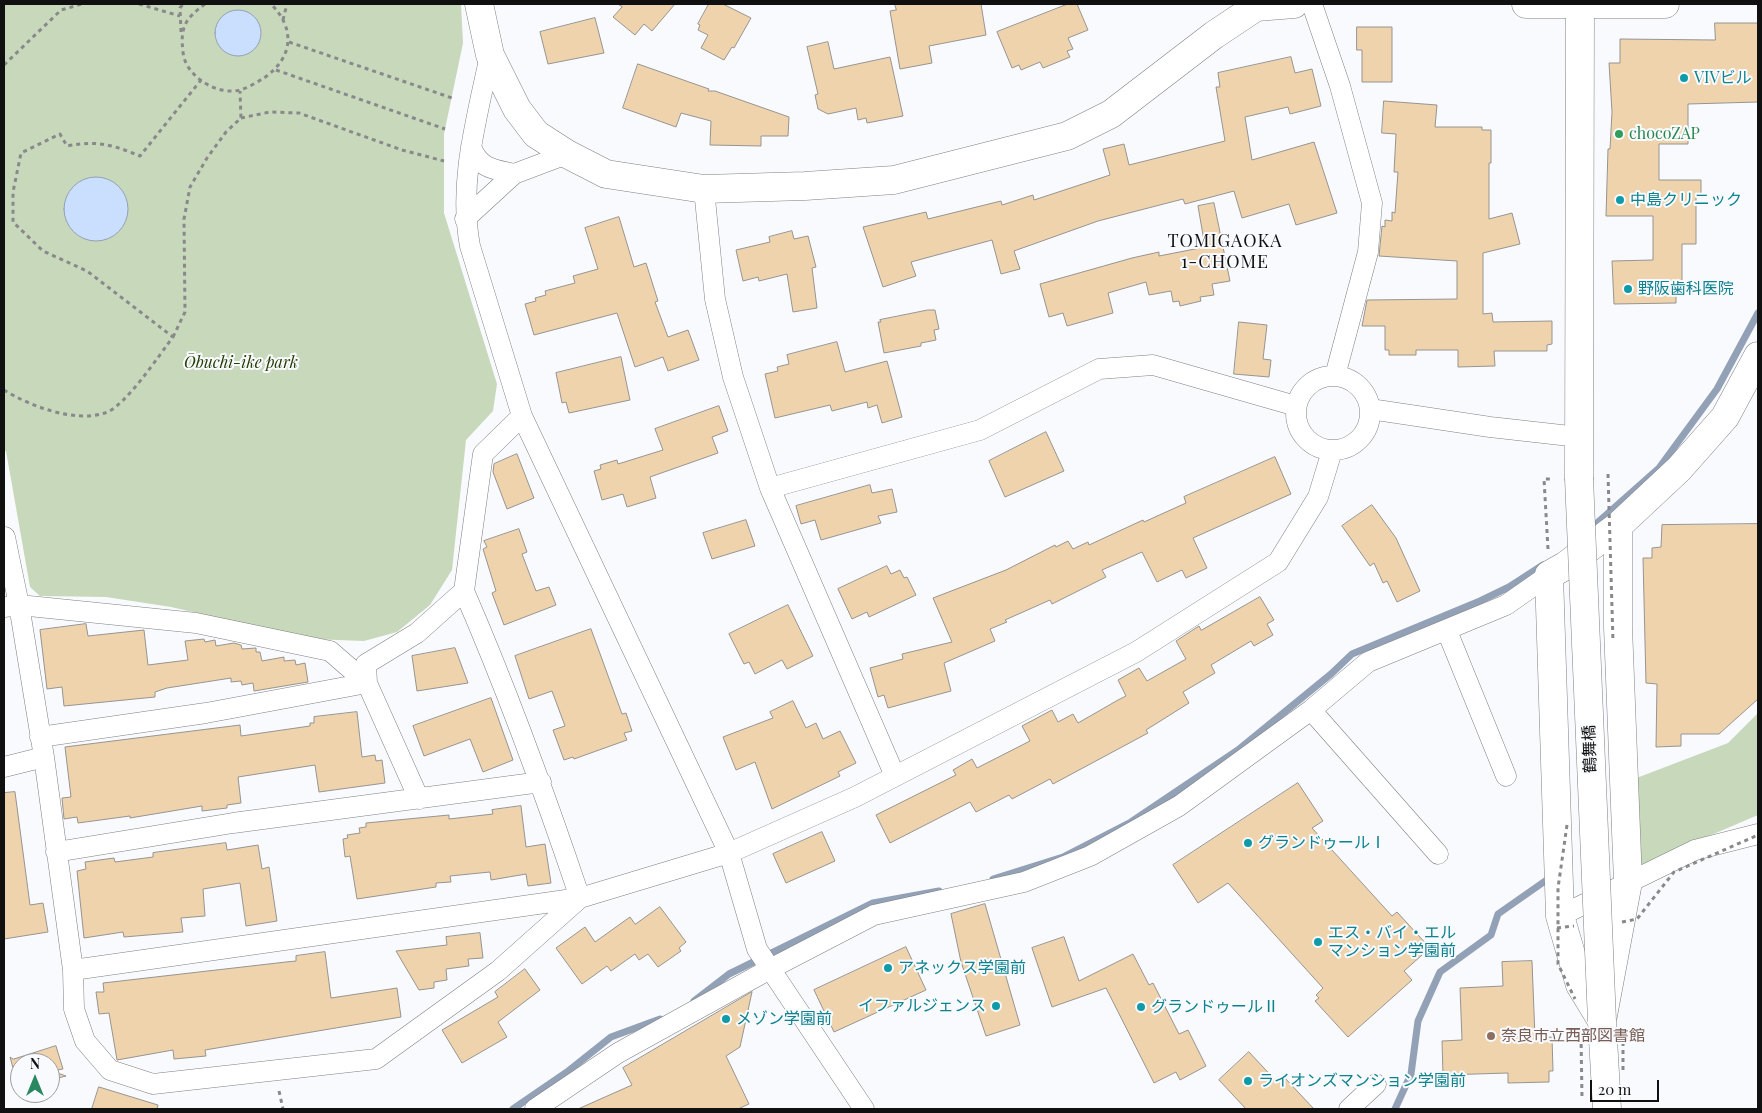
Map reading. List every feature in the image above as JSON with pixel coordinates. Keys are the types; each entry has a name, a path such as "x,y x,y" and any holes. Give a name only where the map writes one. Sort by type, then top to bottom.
{"street":[{"path":"479,4 490,55 517,109 536,134 567,154 606,174 704,189 805,186 894,180 1067,136 1111,114 1214,34 1254,6 1294,4"},
{"path":"1312,4 1340,86 1372,203 1368,252 1335,376"},
{"path":"1526,4 1665,4"},
{"name":"鶴舞橋","path":"1580,4 1579,478 1602,1020"},
{"path":"490,55 470,147 465,219 470,246 522,416 729,853 765,961 864,1109"},
{"path":"470,147 475,159 485,167 514,174"},
{"path":"465,219 514,174 567,154"},
{"path":"704,189 715,299 733,378 770,488 895,776"},
{"path":"536,1109 618,1053 765,961 874,915 1024,882 1090,856 1179,806 1311,710 1368,662 1506,606 1618,526 1679,469 1725,417 1758,356"},
{"path":"770,488 980,430 1099,370 1153,365 1296,406"},
{"path":"1335,376 1348,379 1362,390 1370,409 1368,428 1360,439 1350,447 1332,451 1324,450 1312,445 1302,436 1296,425 1296,406 1297,399 1305,388 1318,378 1335,376"},
{"path":"1370,409 1490,427 1579,437"},
{"path":"522,416 483,454 464,591 499,672 580,898"},
{"path":"73,970 580,898 729,853 855,797 1136,652 1278,562 1318,497 1332,451"},
{"path":"1607,1109 1602,1020 1628,882 1618,627 1618,526"},
{"path":"5,537 12,606 44,757 73,970 74,1010 84,1041 110,1070 153,1084 376,1059 498,971 580,898"},
{"path":"1557,570 1558,831 1564,923 1580,985 1602,1020"},
{"path":"420,799 367,683 366,664 417,632 464,591"},
{"path":"12,606 196,623 330,651 367,683"},
{"path":"1447,631 1506,776"},
{"path":"40,737 206,713 367,683"},
{"path":"1311,710 1438,854"},
{"path":"4,767 44,757"},
{"path":"56,852 233,823 540,782"},
{"path":"1564,923 1628,882 1695,850 1758,834"},
{"path":"1349,1109 1376,1084"}],"path":[{"path":"4,65 61,10 82,4"},
{"path":"139,4 180,16"},
{"path":"183,4 180,16 183,56 195,77 221,90 240,91 276,70 287,54 289,42 282,21 271,4"},
{"path":"181,34 190,16 205,4"},
{"path":"282,21 287,4"},
{"path":"289,42 452,98"},
{"path":"276,70 445,129"},
{"path":"173,337 87,271 43,251 13,222 13,192 22,153 60,134 67,146 81,143 111,144 140,156 201,80"},
{"path":"240,91 241,118"},
{"path":"4,390 50,412 71,416 106,413 132,392 173,337 186,312 184,219 190,187 207,158 226,132 241,118 270,112 299,113 402,150 444,160"},
{"path":"1557,570 1544,479 1579,478"},
{"path":"1613,923 1637,919 1674,872 1758,834"}],"green space":[{"name":"Ōbuchi-ike park","path":"4,4 461,4 463,43 444,134 444,213 497,384 493,411 466,440 452,570 430,605 397,632 364,641 311,639 171,607 106,597 40,596 30,587 6,451 4,451"},
{"path":"1758,713 1758,815 1634,868 1634,779 1728,743"}],"water":[{"path":"243,10 255,16 260,24 260,42 255,50 247,55 233,56 221,50 216,42 215,28 221,16 229,11"},
{"path":"96,177 114,183 122,191 128,209 122,227 114,235 96,241 78,235 70,227 64,209 70,191 78,183"}],"building":[{"path":"618,4 675,4 652,31 644,24 635,35 613,17 622,7"},
{"path":"709,4 723,4 751,18 734,48 732,47 724,60 701,48 708,35 698,30 700,25 698,24"},
{"path":"895,4 981,4 986,35 929,46 932,63 900,69 890,11 896,10"},
{"path":"1068,4 1077,4 1088,30 1068,38 1073,49 1067,51 1070,57 1043,68 1040,62 1021,70 1019,65 1012,68 997,32"},
{"path":"595,18 604,53 548,64 540,32"},
{"path":"1715,23 1758,23 1758,102 1688,104 1688,144 1659,144 1659,180 1701,180 1701,197 1696,197 1696,244 1682,244 1682,288 1676,288 1676,303 1614,304 1612,261 1653,260 1653,216 1606,216 1608,149 1610,149 1612,112 1609,63 1620,63 1620,39 1715,40"},
{"path":"1357,27 1392,27 1392,82 1362,82 1362,50 1357,50"},
{"path":"828,42 834,69 890,57 903,116 867,123 866,118 858,120 856,108 828,114 818,109 815,95 818,94 807,47"},
{"path":"1291,57 1295,73 1312,69 1321,106 1290,114 1288,107 1245,117 1252,160 1314,142 1337,213 1296,225 1289,204 1242,218 1234,191 1185,204 1183,199 1098,221 1014,251 1020,269 1001,274 992,240 911,262 916,276 883,287 863,227 926,212 928,219 1001,201 1002,205 1033,195 1034,200 1110,175 1103,149 1124,144 1129,165 1225,141 1216,87 1220,87 1218,73"},
{"path":"638,64 709,89 708,91 715,91 789,117 788,136 761,136 761,146 710,145 711,121 681,113 676,127 623,108"},
{"path":"1384,101 1437,105 1435,127 1482,127 1482,130 1491,130 1489,219 1512,213 1520,244 1483,253 1483,314 1492,313 1493,322 1552,321 1552,344 1547,345 1547,351 1494,351 1495,366 1458,367 1458,350 1416,350 1416,355 1389,355 1389,350 1385,350 1385,326 1362,326 1367,300 1457,299 1457,261 1379,256 1382,226 1385,227 1385,220 1392,221 1392,212 1395,213 1398,172 1394,172 1396,134 1382,133"},
{"path":"1214,203 1230,281 1212,284 1214,295 1200,297 1201,301 1180,306 1179,301 1173,302 1171,291 1149,295 1146,282 1108,293 1113,313 1067,326 1063,313 1049,317 1040,284 1132,258 1159,252 1159,256 1205,247 1198,206"},
{"path":"619,217 634,267 646,263 658,301 655,302 668,337 688,330 699,360 668,371 663,357 635,367 617,313 534,335 525,304 536,301 535,298 546,295 545,291 575,283 573,276 598,269 585,228"},
{"path":"792,231 794,239 808,236 816,267 812,268 817,308 793,312 787,274 759,281 758,277 743,281 736,250 770,242 769,237"},
{"path":"935,310 939,329 934,330 936,340 921,343 921,346 884,353 878,322 881,322 880,320"},
{"path":"1239,322 1267,325 1263,359 1271,360 1269,377 1234,374"},
{"path":"837,342 845,372 887,361 902,417 882,423 877,405 868,408 867,402 832,411 830,405 775,418 765,374 778,371 777,367 789,364 787,355"},
{"path":"621,357 630,400 569,413 566,402 562,403 556,373"},
{"path":"719,406 728,431 712,437 718,453 650,477 656,498 627,507 623,494 602,500 594,471 601,469 600,465 617,460 618,464 663,450 655,429"},
{"path":"1046,432 1064,471 1005,497 989,461"},
{"path":"517,454 534,498 507,509 493,472 494,464"},
{"path":"1275,457 1291,494 1193,538 1207,568 1186,578 1182,570 1157,582 1142,552 1102,570 1106,577 1052,604 1050,600 1005,620 1007,622 990,629 995,641 944,663 951,691 888,708 884,695 878,697 870,668 903,659 902,654 952,642 933,598 1006,570 1055,545 1056,547 1068,541 1073,549 1088,542 1089,545 1186,503 1184,497"},
{"path":"870,485 872,493 892,489 897,512 878,516 881,523 821,540 815,520 801,524 796,506"},
{"path":"1372,505 1396,538 1420,591 1397,602 1387,581 1383,583 1374,563 1370,566 1342,526"},
{"path":"746,520 755,546 712,559 703,533"},
{"path":"1758,524 1758,699 1719,734 1681,734 1681,746 1656,747 1657,684 1646,683 1643,558 1652,558 1652,548 1661,547 1662,525"},
{"path":"519,529 527,552 522,554 536,591 549,587 556,605 504,625 492,593 496,591 483,549 487,547 484,541"},
{"path":"887,566 891,574 900,570 904,578 907,577 916,595 869,617 867,612 852,619 838,589"},
{"path":"1260,597 1274,620 1267,624 1273,635 1254,646 1251,641 1211,665 1215,673 1183,692 1189,703 1146,730 1148,733 1053,784 1050,779 1012,799 1009,795 976,812 970,802 890,843 876,815 956,775 953,770 972,759 977,768 1030,741 1022,726 1052,710 1058,722 1073,714 1078,723 1126,696 1118,680 1139,668 1147,681 1186,659 1176,641 1199,626 1201,630"},
{"path":"788,605 813,656 787,669 782,660 755,674 749,662 744,664 729,634"},
{"path":"86,624 88,636 144,630 148,665 188,660 185,641 204,639 205,642 215,640 216,646 234,643 241,645 242,649 256,648 256,652 260,652 262,661 284,657 284,661 295,660 296,665 305,663 308,682 254,691 253,683 242,685 241,681 231,682 231,678 167,688 155,692 155,697 64,706 62,687 47,689 40,630"},
{"path":"591,629 622,714 626,713 632,731 624,733 627,740 574,759 573,757 564,760 553,730 565,726 552,691 529,699 515,656"},
{"path":"455,648 468,683 417,691 412,656"},
{"path":"491,698 513,760 483,772 470,739 424,756 413,726"},
{"path":"793,701 806,728 816,723 823,739 840,731 856,763 838,772 840,776 772,809 755,762 736,770 723,737 773,718 770,712"},
{"path":"357,712 362,757 375,755 376,761 382,760 385,783 319,792 315,765 238,777 241,803 227,805 227,808 202,811 202,806 130,818 130,816 78,823 77,817 64,819 62,798 71,797 65,747 240,725 241,736 310,726 310,723 314,723 314,717"},
{"path":"1298,783 1323,821 1312,828 1392,916 1397,912 1430,948 1404,971 1412,980 1348,1037 1315,1001 1319,998 1316,995 1323,988 1228,883 1198,903 1173,865"},
{"path":"15,792 30,905 43,903 48,932 4,939 4,793"},
{"path":"521,806 526,847 545,844 551,883 528,886 526,874 491,880 490,872 450,876 451,882 436,883 436,887 357,899 350,856 345,857 343,839 348,838 347,835 360,833 359,828 366,827 366,823 449,815 449,819 493,814 492,810"},
{"path":"822,832 835,861 786,883 773,854"},
{"path":"226,843 227,850 258,845 262,869 269,867 277,921 246,926 240,883 203,889 205,916 181,918 183,932 124,937 123,932 84,938 77,871 86,869 85,862 114,858 115,862 153,857 153,853"},
{"path":"985,904 1020,1025 986,1036 961,962 951,914"},
{"path":"660,907 686,942 679,948 681,951 658,967 648,954 639,960 635,954 611,971 607,966 582,984 556,948 585,927 595,942 630,917 635,924"},
{"path":"480,933 483,958 468,959 469,966 446,969 447,980 434,982 434,988 419,990 396,951 447,945 446,937"},
{"name":"グランドゥールⅡ","path":"1064,937 1079,981 1133,954 1149,985 1153,983 1179,1034 1188,1030 1206,1066 1180,1080 1176,1072 1154,1083 1106,988 1052,1007 1032,948"},
{"name":"アネックス学園前","path":"906,947 926,990 834,1032 814,990"},
{"path":"325,952 331,998 397,988 401,1017 205,1050 206,1056 174,1059 173,1050 117,1060 109,1013 99,1014 96,992 104,992 103,983 296,961 296,956"},
{"path":"1532,961 1535,1038 1552,1037 1553,1071 1549,1071 1549,1082 1508,1083 1508,1073 1443,1075 1442,1041 1462,1040 1460,988 1503,986 1502,962"},
{"path":"525,969 540,990 498,1022 507,1037 462,1063 442,1030 498,997 495,992"},
{"path":"752,992 740,1047 726,1056 749,1104 738,1109 578,1109 632,1085 623,1068"},
{"path":"56,1046 58,1053 33,1053"},
{"name":"ライオンズマンション学園前","path":"1249,1052 1277,1082 1283,1076 1314,1109 1246,1109 1219,1080"},
{"path":"99,1087 158,1105 157,1109 92,1109"}],"waterway":[{"path":"1589,530 1659,468 1717,389 1758,313"},
{"path":"993,879 1063,857 1131,822 1238,750 1331,674 1352,654 1480,601 1509,587 1543,565"},
{"path":"1395,1109 1411,1074 1418,1021 1440,972 1491,935 1498,914 1548,879 1549,874"},
{"path":"694,1001 729,974 873,903 939,891"},
{"path":"513,1109 567,1072 611,1037 660,1019"}],"place":[{"name":"VIVビル","path":"1684,78"},
{"name":"chocoZAP","path":"1619,134"},
{"name":"中島クリニック","path":"1620,200"},
{"name":"野阪歯科医院","path":"1628,289"},
{"name":"グランドゥールⅠ","path":"1248,843"},
{"name":"エス・バイ・エル マンション学園前","path":"1318,942"},
{"name":"アネックス学園前","path":"888,968"},
{"name":"イファルジェンス","path":"996,1006"},
{"name":"グランドゥールⅡ","path":"1141,1007"},
{"name":"メゾン学園前","path":"726,1019"},
{"name":"奈良市立西部図書館","path":"1491,1036"},
{"name":"ライオンズマンション学園前","path":"1248,1081"}],"district":[{"name":"TOMIGAOKA 1-CHOME","path":"1225,251"}]}
